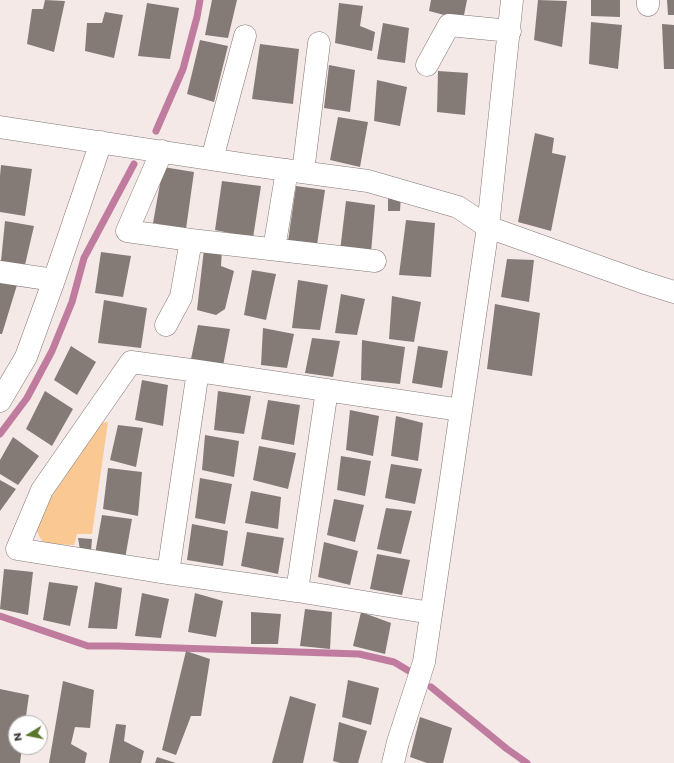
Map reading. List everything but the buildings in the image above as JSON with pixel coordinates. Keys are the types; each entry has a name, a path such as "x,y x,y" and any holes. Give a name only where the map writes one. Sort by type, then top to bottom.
{"street":[{"path":"392,763 424,662 488,227 510,32 512,0"},
{"path":"427,66 449,25 510,32"},
{"path":"212,159 245,36"},
{"path":"274,250 295,171 319,44"},
{"path":"0,127 162,152 368,181 458,207 488,227 674,292"},
{"path":"0,401 26,357 101,142"},
{"path":"162,152 127,231 191,240 375,261"},
{"path":"166,325 180,297 191,240"},
{"path":"0,272 54,280"},
{"path":"431,613 297,591 168,573 17,549 42,490 131,362 461,410"},
{"path":"168,573 198,371"},
{"path":"297,591 326,390"}],"shaded area":[{"path":"108,422 92,534 77,534 74,545 45,544 37,531 39,515 101,423"}],"waterway":[{"path":"156,131 183,69 200,0"},
{"path":"0,434 27,398 52,351 72,302 84,258 134,164"},
{"path":"0,616 88,646 359,654 394,662 409,671"},
{"path":"431,687 507,749 527,763"}]}
